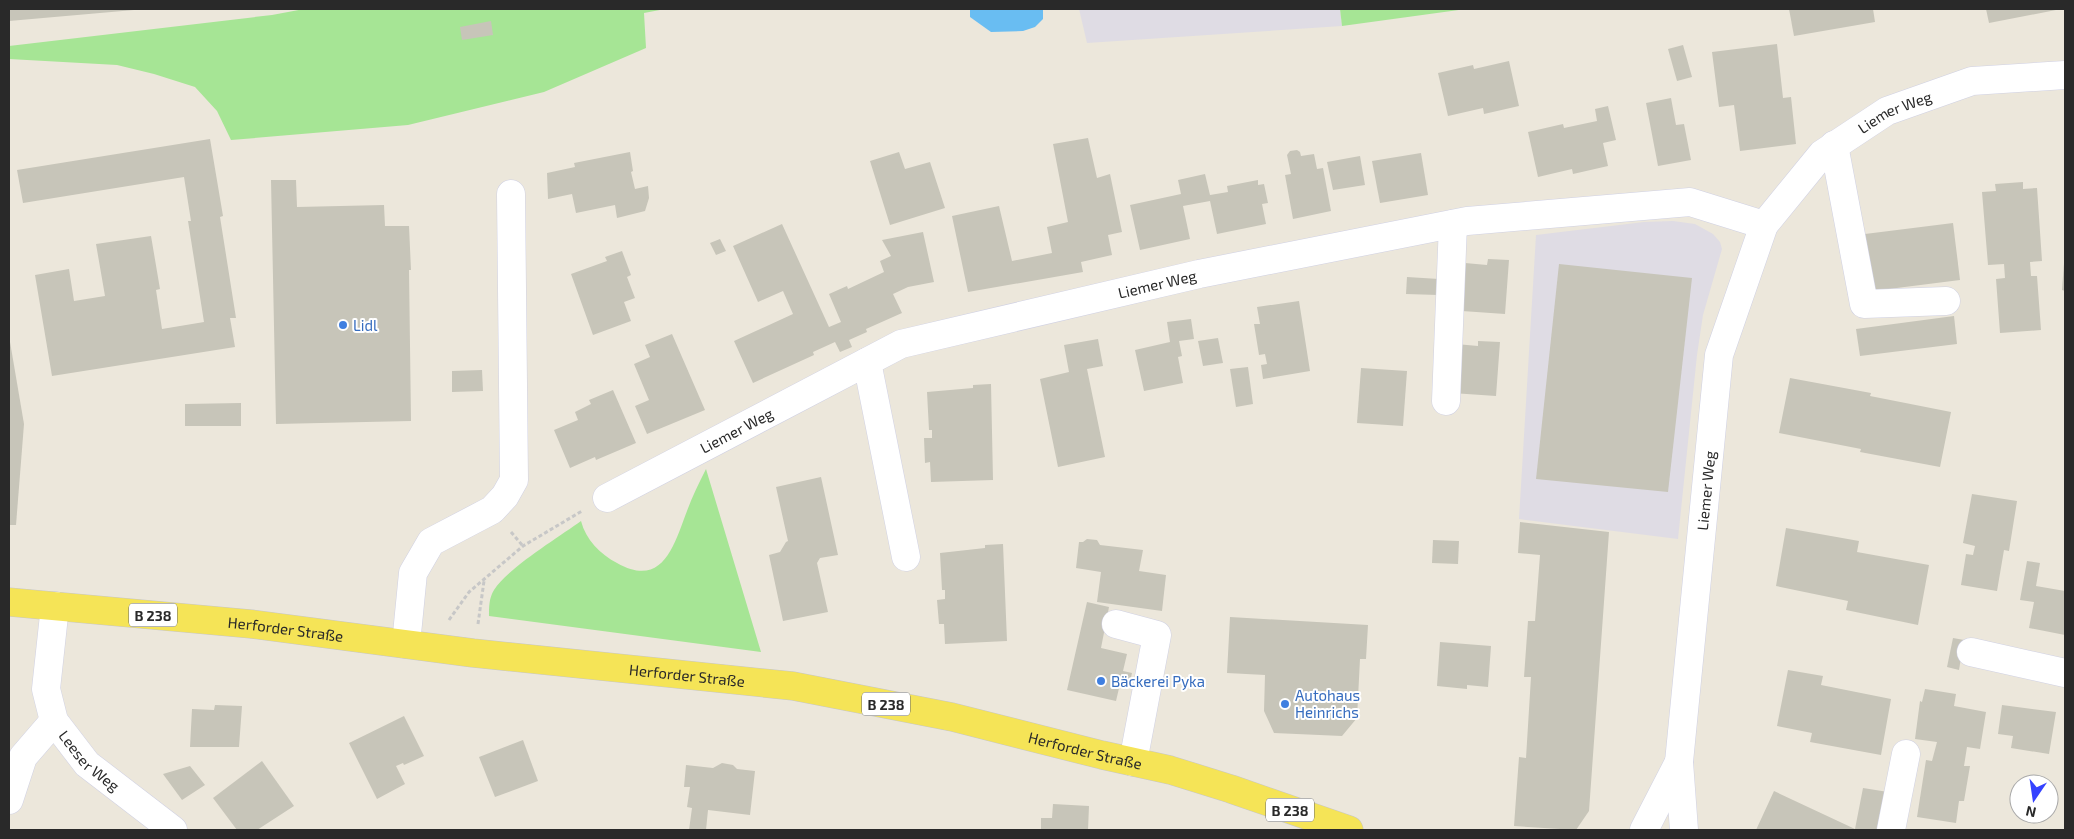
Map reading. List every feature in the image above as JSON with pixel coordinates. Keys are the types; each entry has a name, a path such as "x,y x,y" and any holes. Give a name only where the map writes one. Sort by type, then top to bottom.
{"main road":[{"name":"Herforder Straße","path":"9,602 268,626 473,653 793,686 952,717 1204,780 1349,830"}],"street":[{"name":"Liemer Weg","path":"1684,830 1679,762 1719,355 1764,225 1822,154 1834,144 1887,111 1972,81 2065,75"},
{"path":"1834,144 1864,304 1946,301"},
{"path":"406,644 413,573 431,542 492,510 505,496 514,480 511,194"},
{"name":"Liemer Weg","path":"607,498 900,344 1200,274 1467,221 1690,202 1764,225"},
{"path":"1446,401 1453,224"},
{"path":"867,362 906,557"},
{"name":"Leeser Weg","path":"55,606 46,689 54,721 87,764 173,830"},
{"path":"1116,624 1157,635 1132,762"},
{"path":"1971,652 2065,673"},
{"path":"9,800 23,757 54,721"},
{"path":"1891,830 1906,754"},
{"name":"Liemer Weg","path":"1644,830 1679,762"},
{"name":"Liemer Weg","path":"1679,762 1692,830"}],"path":[{"path":"436,648 453,612 469,592 523,546 607,498"},
{"path":"473,653 484,580"}],"shaded area":[{"path":"1079,9 1340,9 1342,26 1087,43"},
{"path":"1673,221 1695,224 1713,234 1720,242 1722,249 1703,315 1697,355 1678,539 1519,519 1536,235 1644,222"}],"green space":[{"path":"304,9 665,9 644,13 646,48 544,92 408,125 231,140 217,111 195,87 117,65 9,59 9,46 272,15"},
{"path":"1340,9 1466,9 1342,26"},
{"path":"706,469 761,652 489,616 491,596 501,581 547,544 581,521 586,534 599,551 617,563 633,570 646,571 656,567 664,560 671,549"}],"water":[{"path":"970,9 1043,9 1043,19 1035,27 1023,31 991,32 970,17"}],"building":[{"path":"9,9 134,9 134,10 9,21"},
{"path":"1789,9 1873,9 1875,22 1794,36"},
{"path":"1986,9 2056,9 2056,10 1989,23"},
{"path":"491,21 493,35 462,40 460,27"},
{"path":"1777,44 1783,98 1791,97 1796,144 1740,151 1734,105 1719,107 1712,52"},
{"path":"1683,45 1692,77 1677,81 1668,49"},
{"path":"1509,61 1519,106 1484,114 1483,108 1448,116 1438,73 1473,65 1474,69"},
{"path":"1671,98 1676,125 1684,124 1691,160 1658,166 1646,103"},
{"path":"1608,106 1616,140 1603,143 1608,166 1573,174 1572,169 1538,177 1528,132 1563,124 1564,128 1597,121 1595,109"},
{"path":"1088,138 1097,178 1110,174 1122,232 1108,235 1112,255 1081,262 1083,272 968,292 952,216 999,206 1012,261 1052,253 1047,227 1068,222 1053,144"},
{"path":"210,139 223,216 220,217 236,318 230,318 235,347 52,376 35,275 69,269 74,301 105,296 96,244 151,236 160,289 156,290 162,329 204,322 188,221 191,221 184,177 23,203 17,170"},
{"path":"1297,150 1301,156 1314,154 1317,169 1323,168 1331,211 1293,219 1285,175 1291,174 1287,155 1290,151"},
{"path":"630,152 633,171 631,172 635,189 648,186 649,198 645,211 617,218 615,205 576,213 572,194 548,199 547,173 575,167 574,163"},
{"path":"899,152 905,169 930,162 945,208 890,225 870,161"},
{"path":"1421,153 1428,195 1380,203 1372,161"},
{"path":"1360,156 1365,185 1333,190 1327,162"},
{"path":"1205,174 1210,195 1228,192 1227,186 1258,180 1258,185 1264,184 1268,203 1262,204 1266,224 1217,234 1210,201 1183,206 1190,239 1140,250 1130,205 1181,194 1178,180"},
{"path":"271,180 296,180 297,207 384,205 385,226 409,226 411,270 409,270 411,421 276,424"},
{"path":"2023,182 2023,189 2037,188 2042,261 2030,262 2031,276 2037,276 2041,330 2000,333 1996,279 2005,278 2004,264 1988,265 1982,192 1996,191 1995,184"},
{"path":"1953,223 1960,280 1865,292 1857,235"},
{"path":"782,224 829,327 841,322 829,294 847,286 848,289 884,272 880,261 891,256 882,240 923,232 934,282 908,287 893,294 902,313 866,329 867,332 849,340 852,347 840,352 835,342 813,352 814,355 753,383 734,341 793,314 783,291 758,302 733,246"},
{"path":"720,239 726,251 716,255 710,243"},
{"path":"622,251 631,275 627,277 635,298 624,302 631,321 593,335 571,274 607,261 605,257"},
{"path":"1488,259 1509,260 1505,314 1462,311 1465,263 1487,265"},
{"path":"2065,263 2065,291 2062,290"},
{"path":"1559,264 1692,278 1668,492 1536,479"},
{"path":"1407,277 1439,279 1438,295 1406,294"},
{"path":"1299,301 1310,371 1263,379 1261,365 1267,364 1265,354 1259,355 1254,324 1260,324 1257,307"},
{"path":"1954,316 1957,344 1860,356 1856,329"},
{"path":"1191,319 1194,339 1179,341 1182,356 1178,357 1183,383 1144,391 1135,350 1170,342 1167,322"},
{"path":"672,334 705,410 647,434 635,406 649,400 634,364 650,357 645,345"},
{"path":"9,336 24,424 16,525 9,525"},
{"path":"1218,338 1223,363 1203,366 1198,341"},
{"path":"1098,339 1103,366 1087,369 1105,457 1058,467 1040,379 1069,372 1064,345"},
{"path":"1478,341 1500,342 1496,396 1452,393 1456,344 1478,346"},
{"path":"1248,367 1253,404 1236,407 1230,369"},
{"path":"1361,368 1407,371 1403,426 1357,423"},
{"path":"482,370 483,391 452,392 452,371"},
{"path":"1790,378 1871,393 1870,396 1951,412 1940,467 1860,452 1861,449 1779,433"},
{"path":"991,384 993,480 931,482 930,462 925,463 924,438 932,438 932,430 929,430 927,392 973,388 973,385"},
{"path":"613,390 636,443 596,460 595,457 570,468 554,430 578,420 575,412 591,404 589,400"},
{"path":"241,403 241,426 185,426 185,404"},
{"path":"821,477 838,555 820,558 817,563 828,612 783,621 769,555 780,552 788,541 776,487"},
{"path":"1972,494 2017,501 2009,551 2004,550 1997,591 1961,585 1966,554 1973,555 1975,546 1963,543"},
{"path":"1520,522 1609,532 1589,811 1576,830 1514,826 1519,757 1526,758 1531,677 1524,677 1528,621 1535,621 1540,555 1518,553"},
{"path":"1786,528 1859,541 1857,552 1929,565 1918,625 1846,610 1848,601 1776,586"},
{"path":"1087,539 1097,540 1100,545 1143,550 1139,571 1166,575 1162,611 1097,602 1101,572 1076,568 1079,542"},
{"path":"1433,540 1459,541 1458,564 1432,563"},
{"path":"1003,544 1007,641 945,644 944,624 939,624 937,600 945,599 945,590 942,590 940,553 985,548 985,545"},
{"path":"2027,561 2040,563 2036,586 2065,591 2065,635 2029,628 2034,602 2020,600"},
{"path":"1087,602 1109,607 1101,648 1127,654 1123,671 1132,673 1129,686 1120,684 1116,701 1067,690"},
{"path":"1230,617 1368,625 1366,659 1360,659 1357,718 1342,736 1274,733 1264,711 1265,675 1227,673"},
{"path":"1953,638 1964,640 1959,670 1947,667"},
{"path":"1440,642 1491,646 1488,687 1467,685 1467,689 1437,686"},
{"path":"1788,670 1823,676 1821,685 1891,699 1881,755 1810,742 1812,733 1777,726"},
{"path":"1925,689 1956,694 1954,706 1986,712 1980,749 1967,747 1964,766 1970,766 1964,801 1959,801 1956,823 1917,817 1926,760 1932,761 1937,742 1915,739 1920,701 1922,702"},
{"path":"215,705 242,706 239,747 190,747 192,709 214,710"},
{"path":"2002,705 2056,712 2049,754 2011,748 2013,736 1998,734"},
{"path":"404,716 424,756 404,765 403,763 396,766 405,784 377,799 349,743"},
{"path":"523,740 538,781 495,797 479,757"},
{"path":"262,761 294,806 257,830 237,830 213,798"},
{"path":"722,763 733,765 737,769 755,771 750,815 708,810 706,830 689,830 692,808 687,807 690,787 684,787 686,765 713,768"},
{"path":"190,766 205,785 182,800 163,774"},
{"path":"1863,788 1888,792 1881,830 1756,830 1774,791 1855,829"},
{"path":"1053,804 1089,806 1088,830 1041,830 1041,818 1052,818"}],"place":[{"name":"Lidl","path":"343,325"},
{"name":"Bäckerei Pyka","path":"1101,681"},
{"name":"Autohaus Heinrichs","path":"1285,704"}]}
